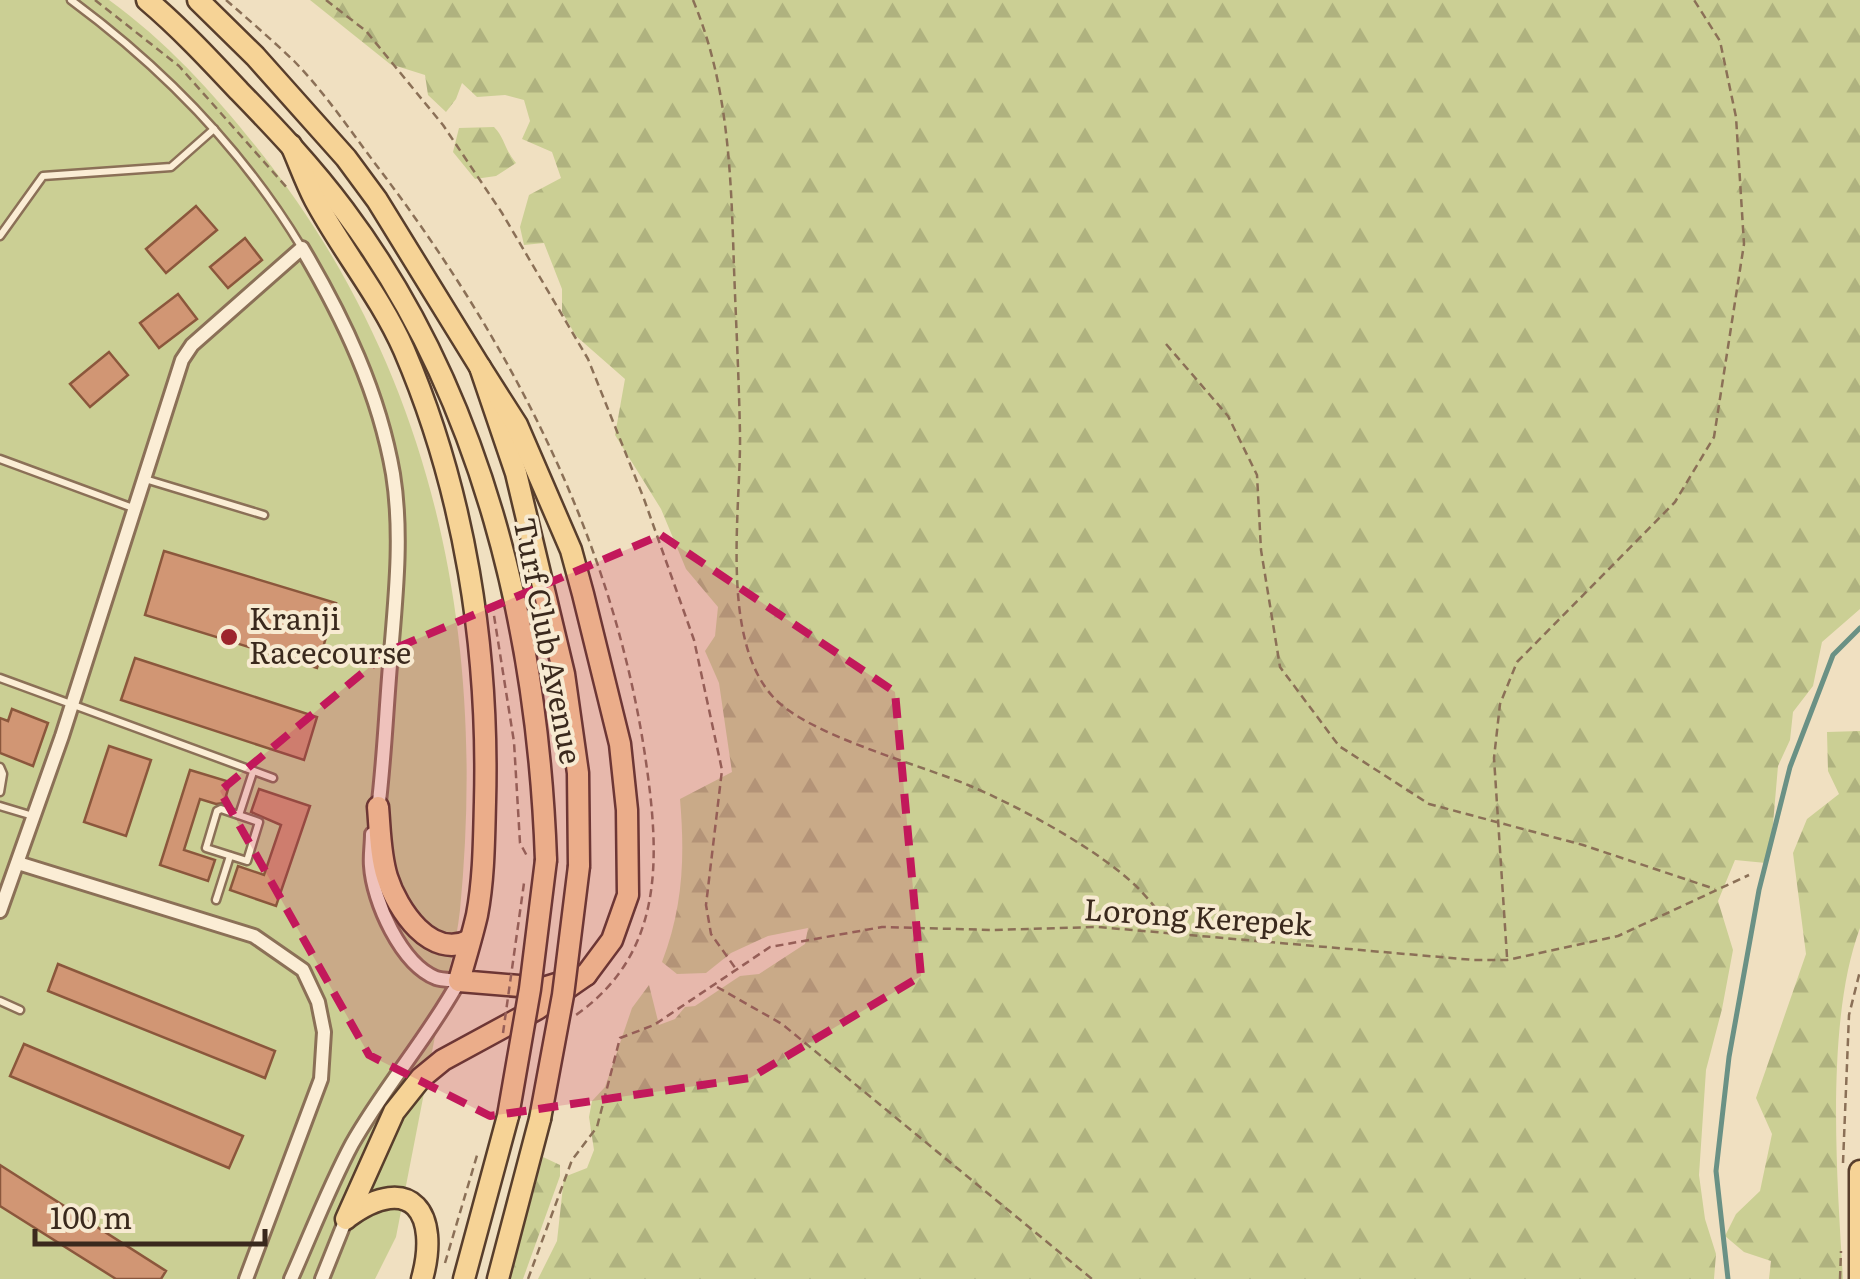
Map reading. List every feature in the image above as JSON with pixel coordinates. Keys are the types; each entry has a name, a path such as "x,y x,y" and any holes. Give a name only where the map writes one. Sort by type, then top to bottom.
{"main road":[{"name":"Turf Club Avenue","path":"147,0 172,20 291,145 348,214 402,300 447,390 488,493 516,604 533,693 543,781 530,988 508,1116 464,1279"},
{"name":"Turf Club Avenue","path":"198,0 267,68 346,158 377,200 480,367 516,472 564,674 578,773 578,866 563,995 540,1120 498,1279"},
{"path":"291,145 315,200 372,288 404,350 437,440 464,544 482,660 486,753 484,849 477,914 459,981 543,988 586,975"},
{"path":"346,1219 394,1112 421,1078 443,1060 537,1008 586,975 612,940 628,895 630,855 620,744 570,550 518,425 480,367"},
{"path":"378,807 386,877 401,909 420,932 442,944 470,940"},
{"path":"1851,1174 1860,1279"},
{"path":"346,1219 378,1199 396,1195 407,1199 426,1224 428,1251 422,1279"}],"street":[{"path":"0,911 72,706 182,360 192,345 302,248 361,363 393,475 396,597 370,867 390,927 410,958 437,979 459,981 440,1016 388,1086 352,1146 291,1279"},
{"path":"18,864 254,936 302,970 318,1002 324,1032 321,1079 246,1279"},
{"path":"322,1279 346,1219"}],"lane":[{"path":"71,0 130,44 214,130 279,210 302,248"},
{"path":"0,236 43,176 171,167 214,130"},
{"path":"0,459 135,509"},
{"path":"144,478 264,515"},
{"path":"0,678 273,778"},
{"path":"0,767 0,792"},
{"path":"239,815 253,772"},
{"path":"0,806 34,816"},
{"path":"218,810 258,820 260,825 248,860 230,856 206,848 218,810"},
{"path":"216,900 230,856"},
{"path":"0,1001 20,1010"}],"path":[{"path":"95,0 179,66 292,194"},
{"path":"326,0 366,32 442,124 502,213 588,359 694,640 722,770 706,906 711,934 737,970"},
{"path":"693,0 708,36 719,82 730,156 740,436 738,598 740,627 762,682 792,714 818,728 972,787 1070,839 1135,886 1177,934"},
{"path":"1507,960 1494,758 1500,704 1517,662 1674,502 1714,438 1744,244 1736,118 1720,41 1694,0"},
{"path":"1166,344 1228,416 1258,474 1261,550 1280,667 1339,746 1429,804 1584,845 1717,889"},
{"path":"491,598 514,742 520,842 537,859"},
{"name":"Lorong Kerepek","path":"528,1279 572,1160 597,1127 620,1038 654,1026 770,947 882,927 1098,928 1507,960 1618,936 1749,874"},
{"path":"501,1044 525,876"},
{"path":"1851,1174 1846,1040 1860,971"},
{"path":"715,986 782,1024 1092,1279"},
{"path":"445,1264 474,1157 481,1148"},
{"path":"1840,1279 1841,1245"}],"highlighted area":[{"path":"661,535 895,692 921,976 750,1078 490,1116 369,1055 220,791 389,651"}],"green space":[{"name":"Kranji Racecourse","path":"0,0 109,0 170,51 224,108 318,234 368,322 406,414 435,508 454,606 465,705 466,807 460,910 396,1237 375,1279 0,1279"},
{"path":"310,0 1860,0 1860,609 1822,642 1813,686 1793,712 1790,740 1778,766 1766,863 1735,860 1718,901 1733,950 1706,1070 1699,1175 1705,1219 1716,1254 1714,1279 538,1279 557,1241 564,1177 587,1168 594,1150 589,1117 592,1101 605,1087 632,1008 649,985 659,1025 675,1019 685,1007 695,1006 740,976 759,974 805,944 808,928 768,936 731,953 706,973 677,974 662,962 681,882 680,799 732,772 719,683 705,651 715,636 718,607 686,569 661,509 615,435 625,379 576,336 562,312 562,289 544,243 524,245 520,227 529,195 561,178 552,152 522,139 530,121 524,100 505,95 477,97 462,83 446,112 428,95 425,75 390,64"},
{"path":"494,127 516,163 496,176 475,179 453,152 459,128"},
{"path":"1860,731 1860,928 1842,1008 1836,1101 1843,1279 1769,1279 1771,1261 1744,1252 1725,1236 1736,1214 1760,1191 1772,1134 1756,1098 1806,954 1793,853 1807,819 1839,794 1828,771 1827,732"},
{"path":"543,1157 560,1165 560,1176 523,1279 510,1279"}],"building":[{"path":"196,206 217,230 166,273 146,249"},
{"path":"245,238 262,260 228,288 210,267"},
{"path":"178,294 197,319 159,348 140,323"},
{"path":"109,352 128,375 90,407 70,384"},
{"path":"164,551 336,603 317,668 145,615"},
{"path":"135,658 317,717 304,760 121,700"},
{"path":"12,709 48,723 33,766 0,753 0,718 8,721"},
{"path":"109,746 151,760 126,836 84,822"},
{"path":"190,770 230,782 224,803 200,799 184,850 215,860 208,881 160,865"},
{"path":"259,789 310,806 276,906 230,890 238,866 264,875 281,825 251,812"},
{"path":"58,964 275,1051 265,1078 48,991"},
{"path":"24,1044 243,1136 229,1168 10,1076"},
{"path":"0,1165 166,1271 161,1279 116,1279 0,1206"}],"waterway":[{"path":"1728,1279 1716,1171 1729,1057 1759,890 1790,767 1833,655 1860,628"}],"place":[{"name":"Kranji Racecourse","path":"229,637"}]}
